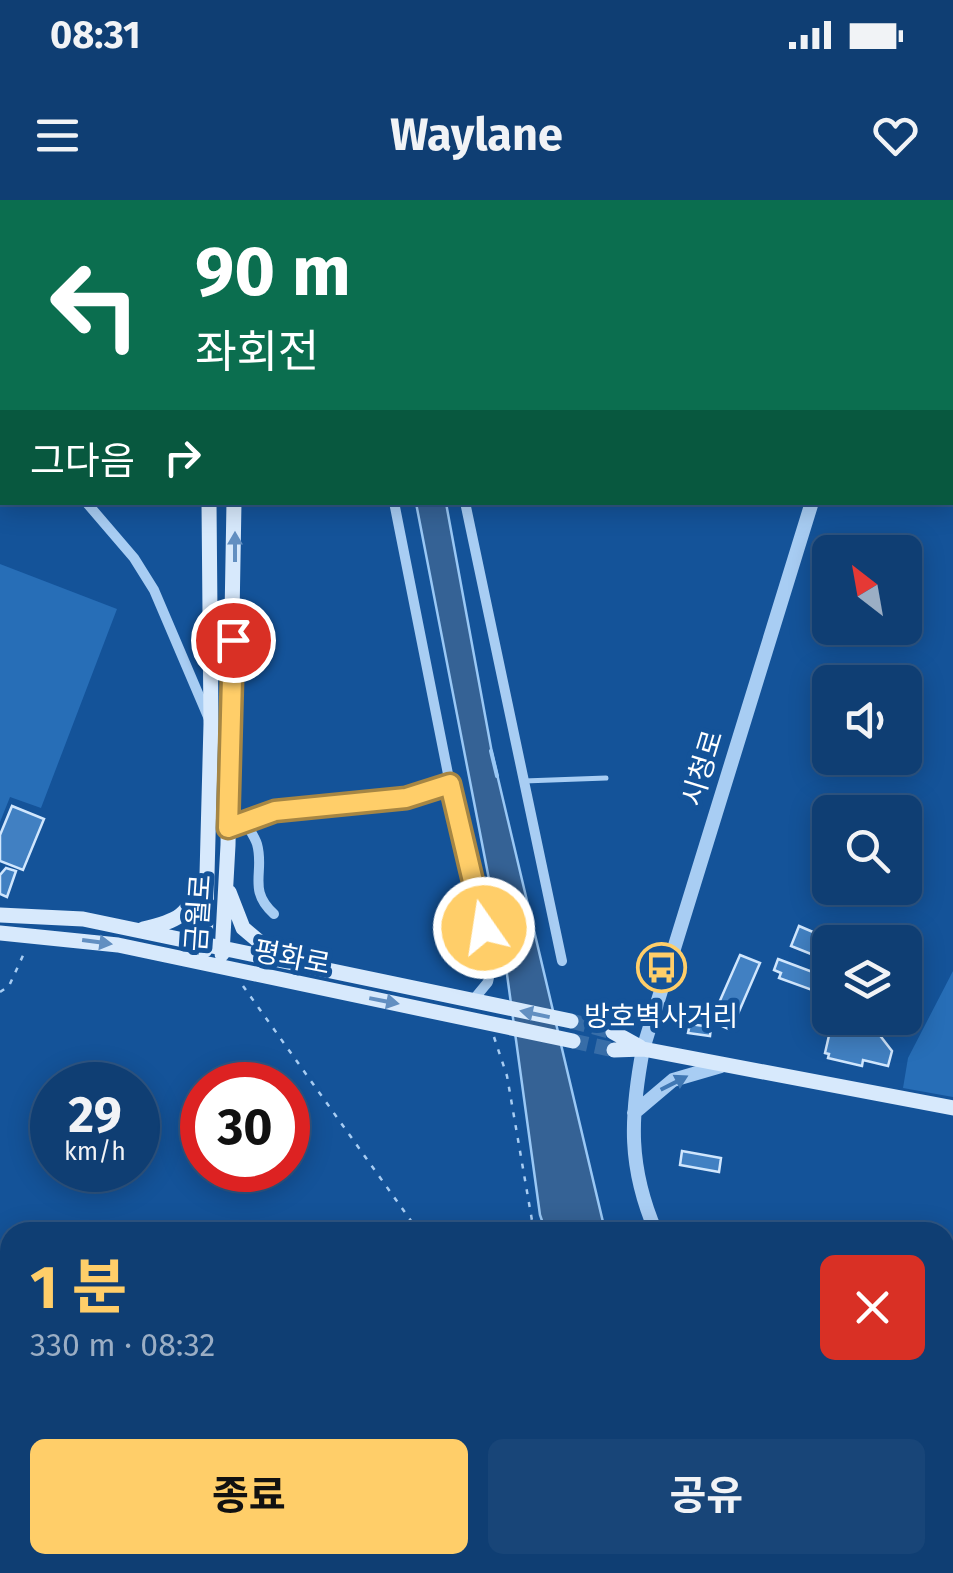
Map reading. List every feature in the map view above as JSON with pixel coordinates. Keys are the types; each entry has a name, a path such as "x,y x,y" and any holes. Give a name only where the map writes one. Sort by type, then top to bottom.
{"main road":[{"name":"금월로","path":"209,505 211,724 205,873 220,968"},
{"name":"금월로","path":"202,964 214,946 226,880 234,505"},
{"path":"136,930 182,916 193,902 205,873"},
{"path":"226,880 243,928 284,961"},
{"name":"평화로","path":"0,915 82,918 570,1021"},
{"name":"평화로","path":"0,932 118,945 498,1031 573,1042"},
{"path":"613,1032 643,1049"},
{"path":"614,1050 643,1049 953,1108"}],"street":[{"path":"89,505 134,558 154,590 211,724"},
{"path":"395,505 450,784 492,964 488,982 474,1000"},
{"path":"467,505 562,961"},
{"name":"시청로","path":"652,1222 637,1178 634,1113 643,1049 811,505"},
{"path":"228,828 275,811 406,798 450,784"},
{"path":"246,822 258,845 257,884 263,904 274,914"},
{"path":"634,1113 673,1080 721,1066"}],"lane":[{"path":"524,781 606,778"}],"path":[{"path":"0,992 18,971 32,934"},
{"path":"243,974 243,990 413,1222"},
{"path":"498,1031 532,1222"}],"shaded area":[{"path":"416,505 446,505 492,753 603,1222 542,1222 506,967"},
{"path":"0,564 117,609 41,808 10,797 0,822"},
{"path":"953,971 953,1097 903,1088 908,1058"}],"building":[{"path":"12,806 44,819 23,870 0,861 0,835"},
{"path":"6,868 16,871 7,897 0,894 0,875"},
{"path":"799,926 812,932 812,954 791,946"},
{"path":"740,955 760,963 731,1030 711,1021"},
{"path":"778,959 812,972 812,990 779,978 781,973 774,970"},
{"path":"690,1024 711,1027 710,1036 688,1033"},
{"path":"829,1035 880,1035 892,1051 888,1066 863,1060 862,1066 828,1058 825,1053"},
{"path":"682,1151 721,1158 719,1172 680,1165"}],"waterway":[{"path":"491,751 497,776"}],"tunnel":[{"path":"571,1021 613,1032"},
{"path":"573,1041 614,1050"}],"place":[{"name":"방호벽사거리","path":"661,968"}],"route":[{"path":"233,640 228,828 275,811 406,798 450,784 484,928"}]}
